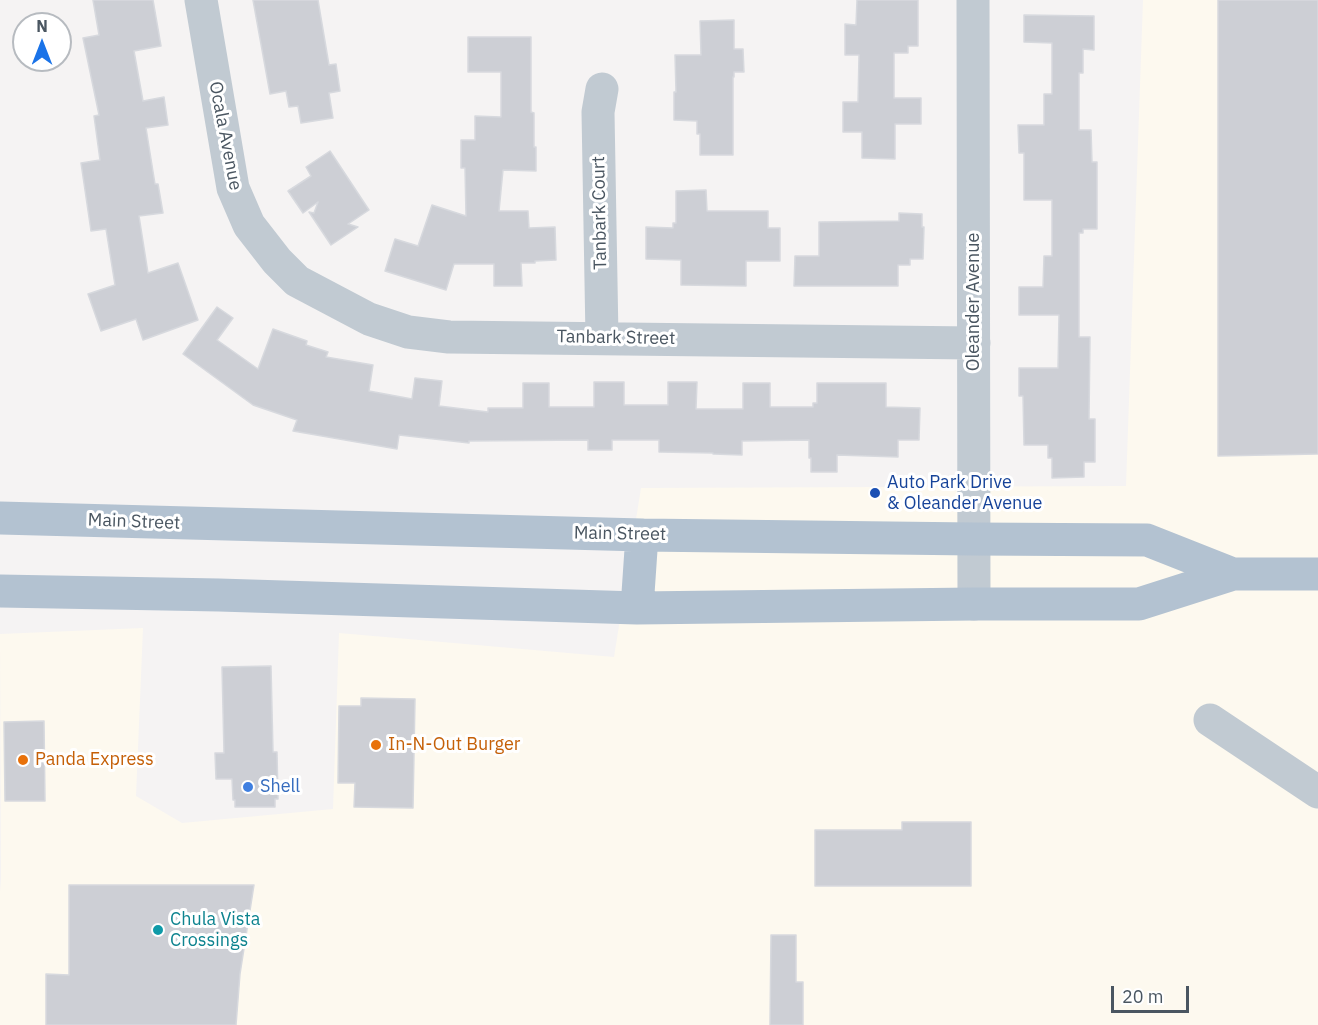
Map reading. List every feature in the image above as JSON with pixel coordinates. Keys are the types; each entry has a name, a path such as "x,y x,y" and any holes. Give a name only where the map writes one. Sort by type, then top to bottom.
{"main road":[{"name":"Main Street","path":"0,518 642,535 1147,540 1233,574"},
{"path":"637,608 642,535"},
{"name":"Main Street","path":"0,591 219,595 637,608 1139,604 1233,574 1318,574"}],"street":[{"name":"Ocala Avenue","path":"201,0 233,188 249,225 277,261"},
{"name":"Oleander Avenue","path":"972,0 974,604"},
{"name":"Tanbark Court","path":"602,89 598,112 602,338"},
{"name":"Tanbark Street","path":"277,261 297,281 369,319 408,332 449,337 974,343"},
{"path":"1210,720 1318,792"}],"shaded area":[{"path":"1143,0 1318,0 1318,1025 0,1025 0,634 143,628 136,796 182,823 333,809 339,633 614,657 641,488 1126,486"}],"building":[{"path":"93,0 153,0 161,46 134,51 143,101 164,97 168,125 146,128 155,184 158,184 163,213 139,216 148,273 178,263 198,320 143,340 136,319 101,331 88,294 115,285 106,229 91,231 81,163 100,160 94,116 99,115 83,38 99,35"},
{"path":"253,0 318,0 329,65 336,64 340,91 329,93 333,118 301,123 298,106 289,107 286,91 270,94"},
{"path":"857,0 918,0 918,46 908,46 908,53 894,53 894,98 921,98 921,124 895,124 895,159 862,158 862,132 843,132 843,102 858,102 859,55 845,55 845,24 856,25"},
{"path":"1218,0 1318,0 1318,454 1218,456"},
{"path":"1024,15 1094,16 1094,50 1083,49 1083,73 1079,73 1079,130 1091,130 1092,162 1097,162 1097,229 1083,229 1083,233 1079,233 1079,337 1090,337 1089,419 1095,419 1095,462 1084,462 1084,477 1052,478 1052,458 1048,458 1048,445 1024,445 1023,396 1019,396 1019,368 1058,368 1059,315 1019,315 1019,287 1043,287 1044,256 1052,256 1052,200 1024,200 1024,153 1019,153 1018,125 1044,125 1044,94 1052,94 1052,43 1024,42"},
{"path":"734,20 734,49 743,49 744,72 734,72 733,77 733,155 700,155 700,134 697,134 697,121 674,120 675,55 701,55 700,21"},
{"path":"468,37 531,37 531,112 534,113 536,171 503,170 499,211 528,211 529,228 555,227 556,260 521,263 522,286 494,286 494,264 454,264 446,290 385,271 395,239 418,246 432,205 466,216 465,168 461,168 461,140 475,140 475,116 501,117 501,72 468,72"},
{"path":"330,151 369,210 348,224 358,227 331,245 309,212 314,213 318,202 303,213 288,191 311,176 306,167"},
{"path":"706,190 707,211 768,211 768,228 780,228 780,261 746,261 746,286 681,285 681,260 646,259 646,227 673,228 673,223 676,223 676,191"},
{"path":"899,213 922,214 922,227 924,227 923,259 910,259 910,265 898,265 898,286 794,286 795,256 819,256 819,222 899,221"},
{"path":"217,307 233,318 217,340 258,369 273,329 307,341 306,345 328,352 326,357 373,365 369,391 412,399 415,378 442,381 439,406 488,412 488,408 523,408 523,383 549,383 549,407 594,407 594,382 624,382 624,405 668,405 668,382 697,382 696,409 743,409 743,383 770,383 770,407 813,407 813,403 817,403 817,383 886,383 886,407 920,408 919,440 898,440 898,457 837,455 837,472 811,472 809,440 742,441 742,455 659,452 659,440 612,440 612,450 588,450 588,440 469,441 469,443 399,435 397,449 293,431 297,420 253,405 183,354"},
{"path":"271,666 273,752 277,752 278,799 275,799 275,807 235,807 232,779 216,779 215,753 224,753 222,667"},
{"name":"In-N-Out Burger","path":"361,698 415,699 413,808 354,807 355,783 338,783 339,706 361,706"},
{"path":"44,721 45,801 5,801 4,722"},
{"path":"902,822 971,822 971,886 815,886 815,830 902,830"},
{"name":"Chula Vista Crossings","path":"69,885 254,885 240,974 236,1025 46,1025 46,974 69,975"},
{"path":"771,935 796,935 796,982 803,982 803,1025 770,1025"}],"place":[{"name":"Auto Park Drive & Oleander Avenue","path":"875,493"},
{"name":"In-N-Out Burger","path":"376,745"},
{"name":"Panda Express","path":"23,760"},
{"name":"Shell","path":"248,787"},
{"name":"Chula Vista Crossings","path":"158,930"}]}
